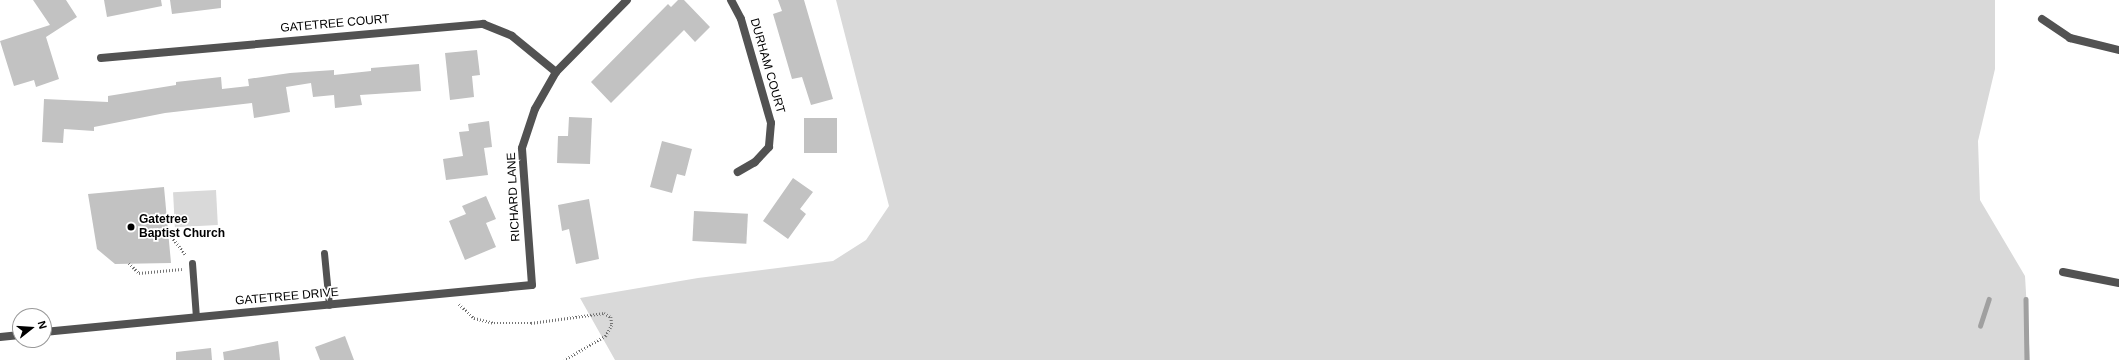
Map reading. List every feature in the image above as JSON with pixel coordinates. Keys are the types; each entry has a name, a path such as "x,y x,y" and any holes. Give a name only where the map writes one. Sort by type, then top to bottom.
{"street":[{"name":"RICHARD LANE","path":"532,285 522,148 535,109 556,72 627,0"},
{"name":"DURHAM COURT","path":"731,0 741,19 771,123 769,147 755,162 738,172"},
{"path":"2042,19 2070,38 2119,50"},
{"name":"GATETREE COURT","path":"101,58 483,24 512,36 556,72"},
{"path":"2063,272 2119,283"},
{"name":"GATETREE DRIVE","path":"52,331 532,285"},
{"path":"0,337 12,336"}],"lane":[{"path":"324,253 329,305"},
{"path":"192,266 196,317"}],"path":[{"path":"129,262 139,273 192,266 168,232"},
{"path":"449,293 474,318 494,323 531,323 593,313 604,313 611,317 612,325 606,336 565,360"}],"shaded area":[{"path":"836,0 1995,0 1995,69 1978,141 1980,200 2025,276 2030,360 615,360 580,298 698,278 833,261 866,240 889,206"},
{"path":"216,190 218,225 175,227 173,192"}],"building":[{"path":"33,0 66,0 77,17 46,37 59,79 36,87 34,80 14,86 0,41 50,25"},
{"path":"104,0 161,0 162,6 107,17"},
{"path":"170,0 221,0 221,8 172,14"},
{"path":"678,0 684,0 710,27 695,42 684,30 611,103 591,82 668,4 671,7"},
{"path":"778,0 804,0 833,99 811,105 802,77 792,79 773,14 782,11"},
{"path":"477,50 480,75 472,76 474,97 450,100 445,53"},
{"path":"419,64 421,91 360,95 362,105 335,108 334,95 313,97 311,83 286,87 290,112 254,118 252,103 165,113 94,127 94,131 64,129 63,143 42,142 44,99 108,102 108,96 176,85 176,82 221,77 222,89 249,86 248,79 290,73 334,70 334,75 371,71 371,68"},
{"path":"569,117 592,118 590,164 557,163 558,136 568,136"},
{"path":"804,118 837,118 837,153 804,153"},
{"path":"489,121 492,147 484,148 488,175 446,180 443,159 463,156 459,132 469,131 468,124"},
{"path":"662,141 692,149 685,176 677,174 672,193 650,187"},
{"path":"793,178 813,192 800,209 806,214 788,239 763,221"},
{"name":"Gatetree Baptist Church","path":"164,187 171,263 115,264 97,249 88,194"},
{"path":"486,196 496,219 486,223 496,247 465,260 449,221 466,214 462,206"},
{"path":"589,199 599,259 576,264 569,229 562,231 558,205"},
{"path":"694,211 748,214 746,244 692,241"},
{"path":"345,336 354,360 320,360 315,347"},
{"path":"278,341 280,360 224,360 223,352"},
{"path":"211,348 212,360 176,360 176,352"}],"waterway":[{"path":"1980,326 1989,299"},
{"path":"2026,299 2027,360"}],"place":[{"name":"Gatetree Baptist Church","path":"131,227"}]}
